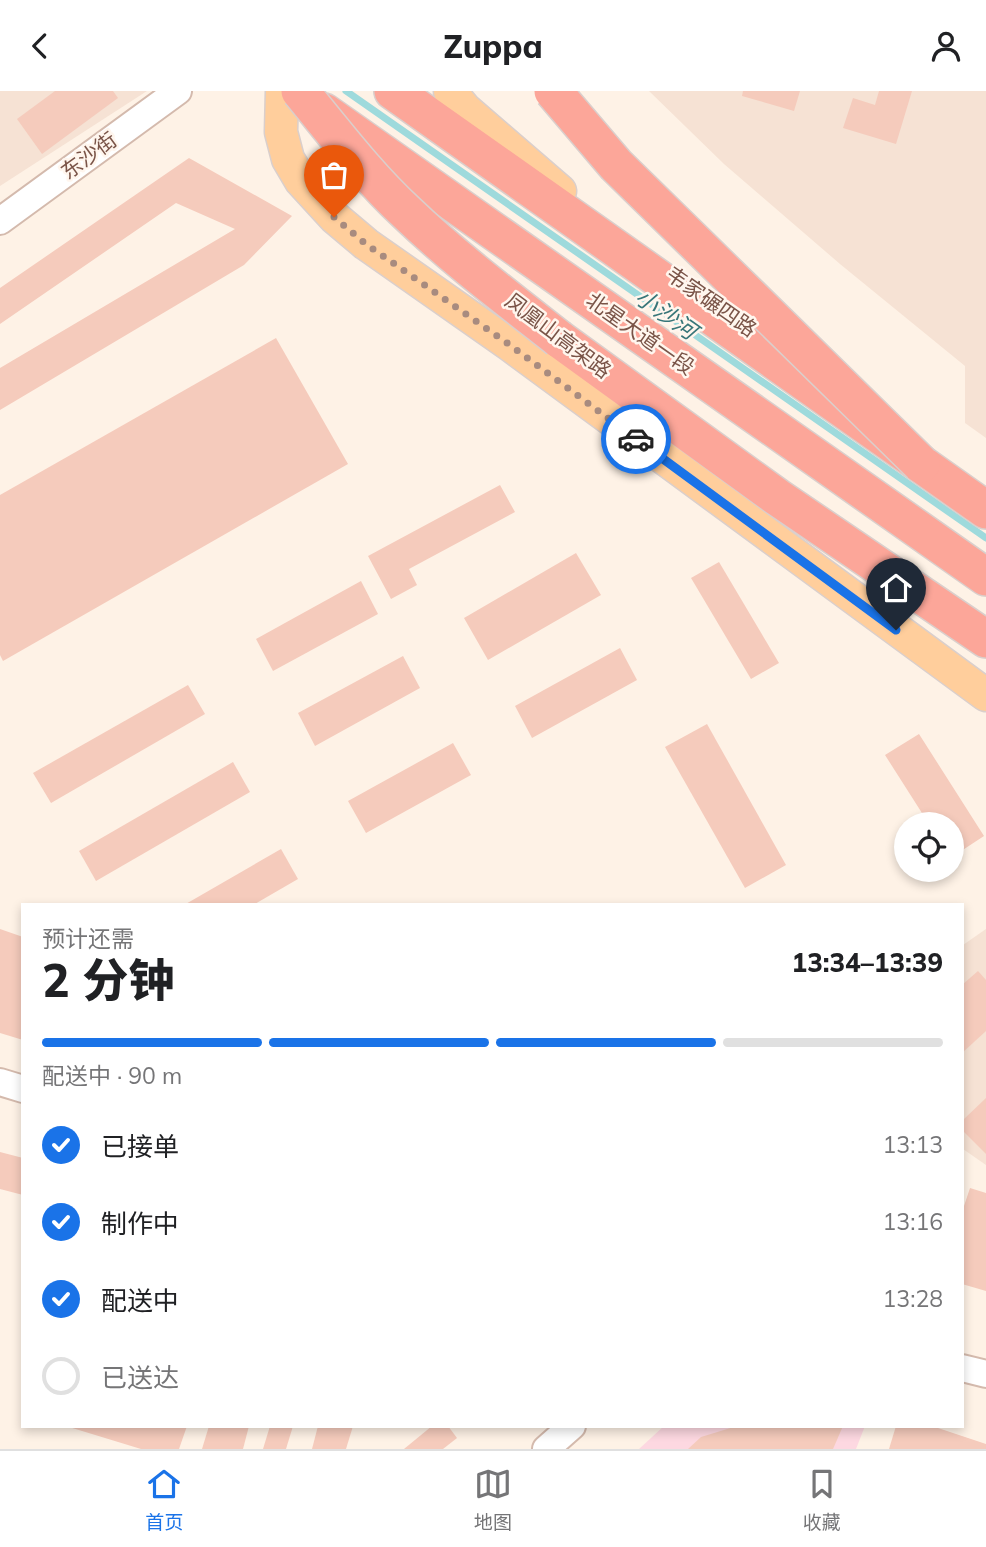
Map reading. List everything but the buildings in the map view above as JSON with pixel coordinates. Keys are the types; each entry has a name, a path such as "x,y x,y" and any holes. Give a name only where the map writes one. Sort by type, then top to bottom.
{"highway":[{"name":"北星大道一段","path":"294,91 986,577"},
{"name":"凤凰山高架路","path":"300,91 405,211 486,282 570,347 777,497 986,639"},
{"path":"393,91 986,510"},
{"path":"553,91 626,175 921,464"}],"main road":[{"path":"282,91 281,132 288,159 301,181 334,217 366,244 510,345 986,695"},
{"name":"韦家碾四路","path":"450,91 465,109 556,189 680,280 986,494"}],"street":[{"name":"东沙街","path":"0,221 178,91"},
{"path":"0,1082 21,1088"},
{"path":"964,1368 986,1374"},
{"path":"546,1449 570,1428"}],"shaded area":[{"path":"0,91 147,91 0,186"},
{"path":"649,91 986,91 986,438 965,423 965,366 840,264 724,164"},
{"path":"986,929 986,1165 964,1150 964,944"},
{"path":"662,1428 864,1428 856,1449 639,1449"}],"waterway":[{"name":"小沙河","path":"346,91 986,538"}],"way so far":[{"path":"334,217 366,244 510,345 636,439"}],"route":[{"path":"636,439 896,630"}]}
